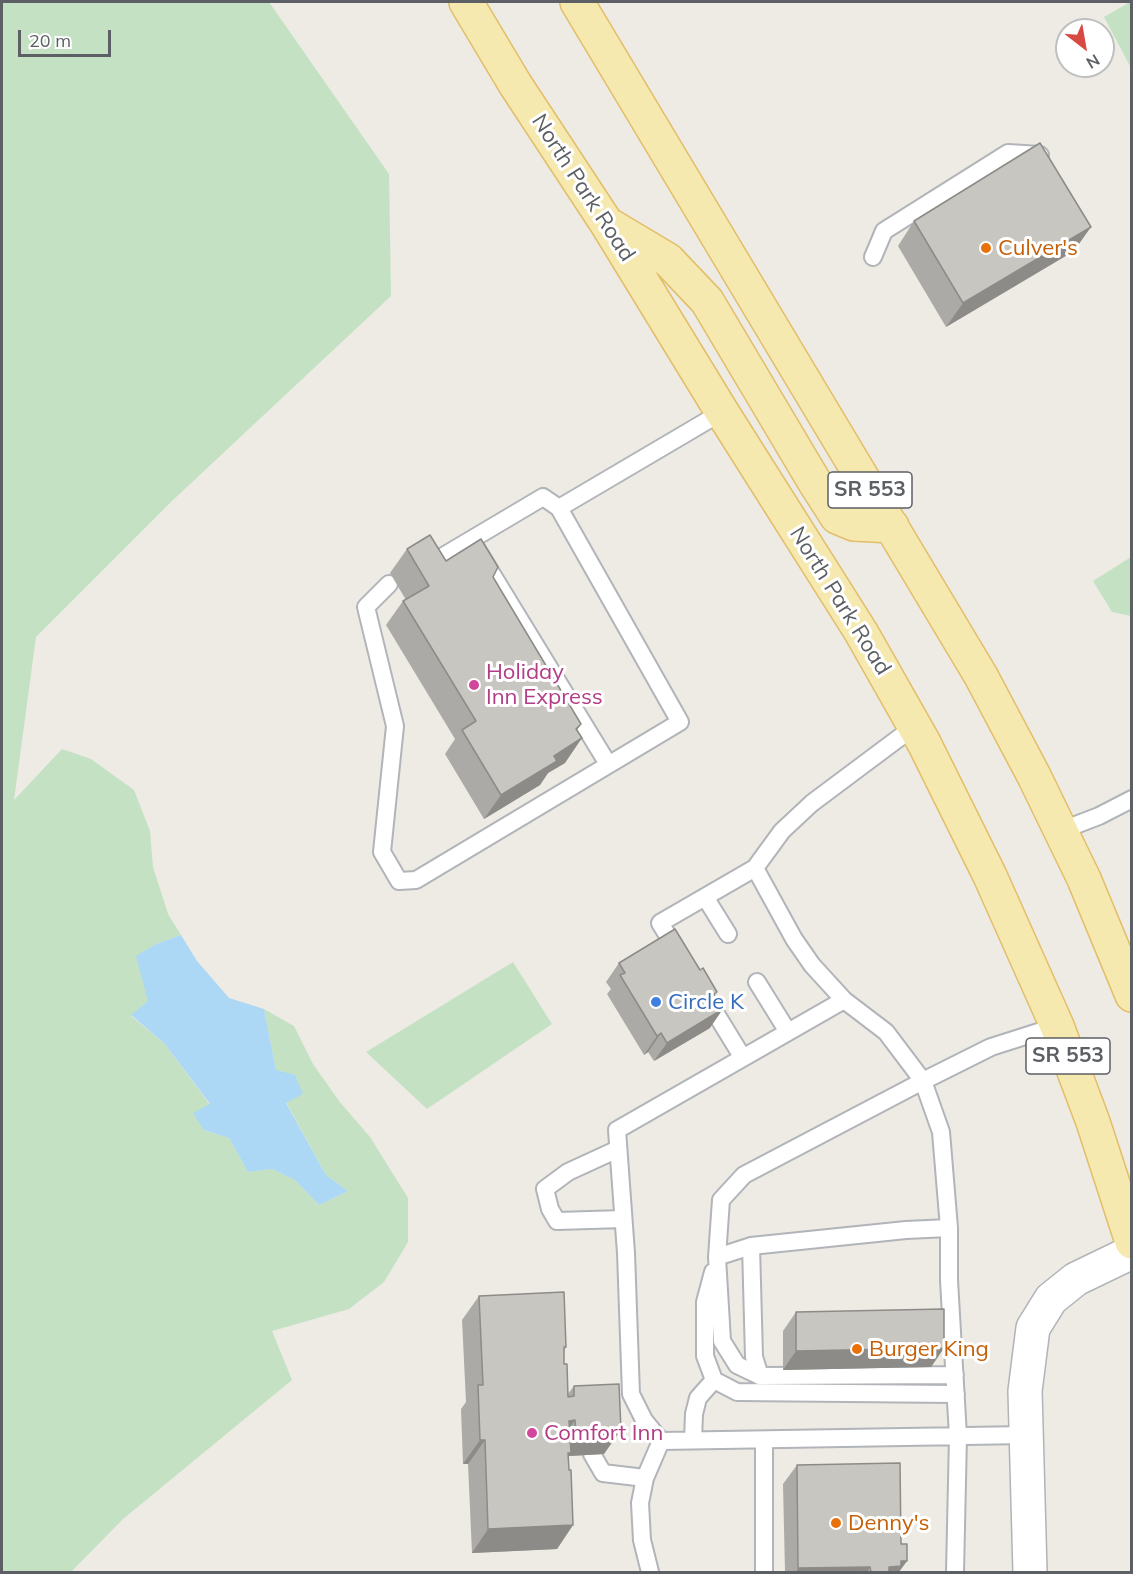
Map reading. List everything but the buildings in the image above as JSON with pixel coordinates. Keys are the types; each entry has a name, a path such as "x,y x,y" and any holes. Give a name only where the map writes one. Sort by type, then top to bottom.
{"main road":[{"name":"North Park Road","path":"466,2 515,84 607,224 861,632 915,726 990,876 1057,1026 1094,1122 1131,1242"},
{"name":"SR 553","path":"577,2 981,676 1084,879 1131,995"},
{"path":"607,224 668,260 707,301 837,517 854,524 892,526"}],"street":[{"path":"1030,1572 1025,1391 1034,1328 1051,1299 1076,1279 1131,1252"}],"lane":[{"path":"873,257 884,231 1008,153 1040,155"},
{"path":"559,508 722,412"},
{"path":"389,584 366,607 395,726 382,852 399,881 417,880 680,722 559,508 543,497 422,568"},
{"path":"471,540 608,764"},
{"path":"683,960 660,923 755,868 782,831 812,803 915,726"},
{"path":"1060,831 1099,816 1131,799"},
{"path":"755,868 794,939 812,965 844,1000 886,1032 923,1081 941,1132 949,1228 949,1280 958,1436 955,1572"},
{"path":"705,897 728,934"},
{"path":"757,982 788,1032"},
{"path":"661,1441 645,1420 631,1394 617,1130 844,1000"},
{"path":"713,1009 743,1058"},
{"path":"955,1375 760,1376 737,1365 722,1341 717,1257 721,1200 744,1175 923,1081 991,1047 1057,1026"},
{"path":"618,1149 568,1172 545,1190 550,1209 557,1221 623,1219"},
{"path":"717,1257 751,1246 906,1230 949,1228"},
{"path":"751,1246 754,1357 760,1376"},
{"path":"717,1257 705,1302 705,1356 714,1380 737,1392 956,1394"},
{"path":"693,1440 694,1414 698,1398 714,1380"},
{"path":"610,1395 631,1394"},
{"path":"661,1441 1026,1435"},
{"path":"764,1440 764,1572"},
{"path":"650,1572 642,1540 640,1503 645,1478 661,1441"},
{"path":"592,1455 603,1473 645,1478"}],"green space":[{"path":"2,2 269,2 389,174 391,296 172,501 36,637 14,800 62,749 91,759 134,790 150,831 153,867 168,914 181,935 156,944 148,1001 131,1016 164,1043 210,1105 204,1130 229,1138 248,1172 272,1169 295,1180 319,1205 348,1191 326,1175 286,1102 302,1094 276,1070 264,1009 294,1026 313,1064 339,1101 370,1137 408,1198 408,1242 384,1282 349,1309 272,1331 292,1380 123,1519 71,1572 2,1572"},
{"path":"1132,2 1131,68 1115,38 1115,18 1104,17"},
{"path":"1131,557 1131,616 1112,612 1093,581"},
{"path":"513,962 552,1024 427,1109 366,1052"}],"water":[{"path":"181,935 197,961 229,998 264,1009 276,1070 295,1075 303,1094 286,1103 326,1175 348,1191 319,1205 295,1180 272,1169 248,1172 229,1138 204,1130 193,1113 210,1104 164,1043 131,1015 148,1001 136,956 156,944"}],"place":[{"name":"Culver's","path":"986,248"},
{"name":"Holiday Inn Express","path":"474,685"},
{"name":"Circle K","path":"656,1002"},
{"name":"Burger King","path":"857,1349"},
{"name":"Comfort Inn","path":"532,1433"},
{"name":"Denny's","path":"836,1523"}]}
